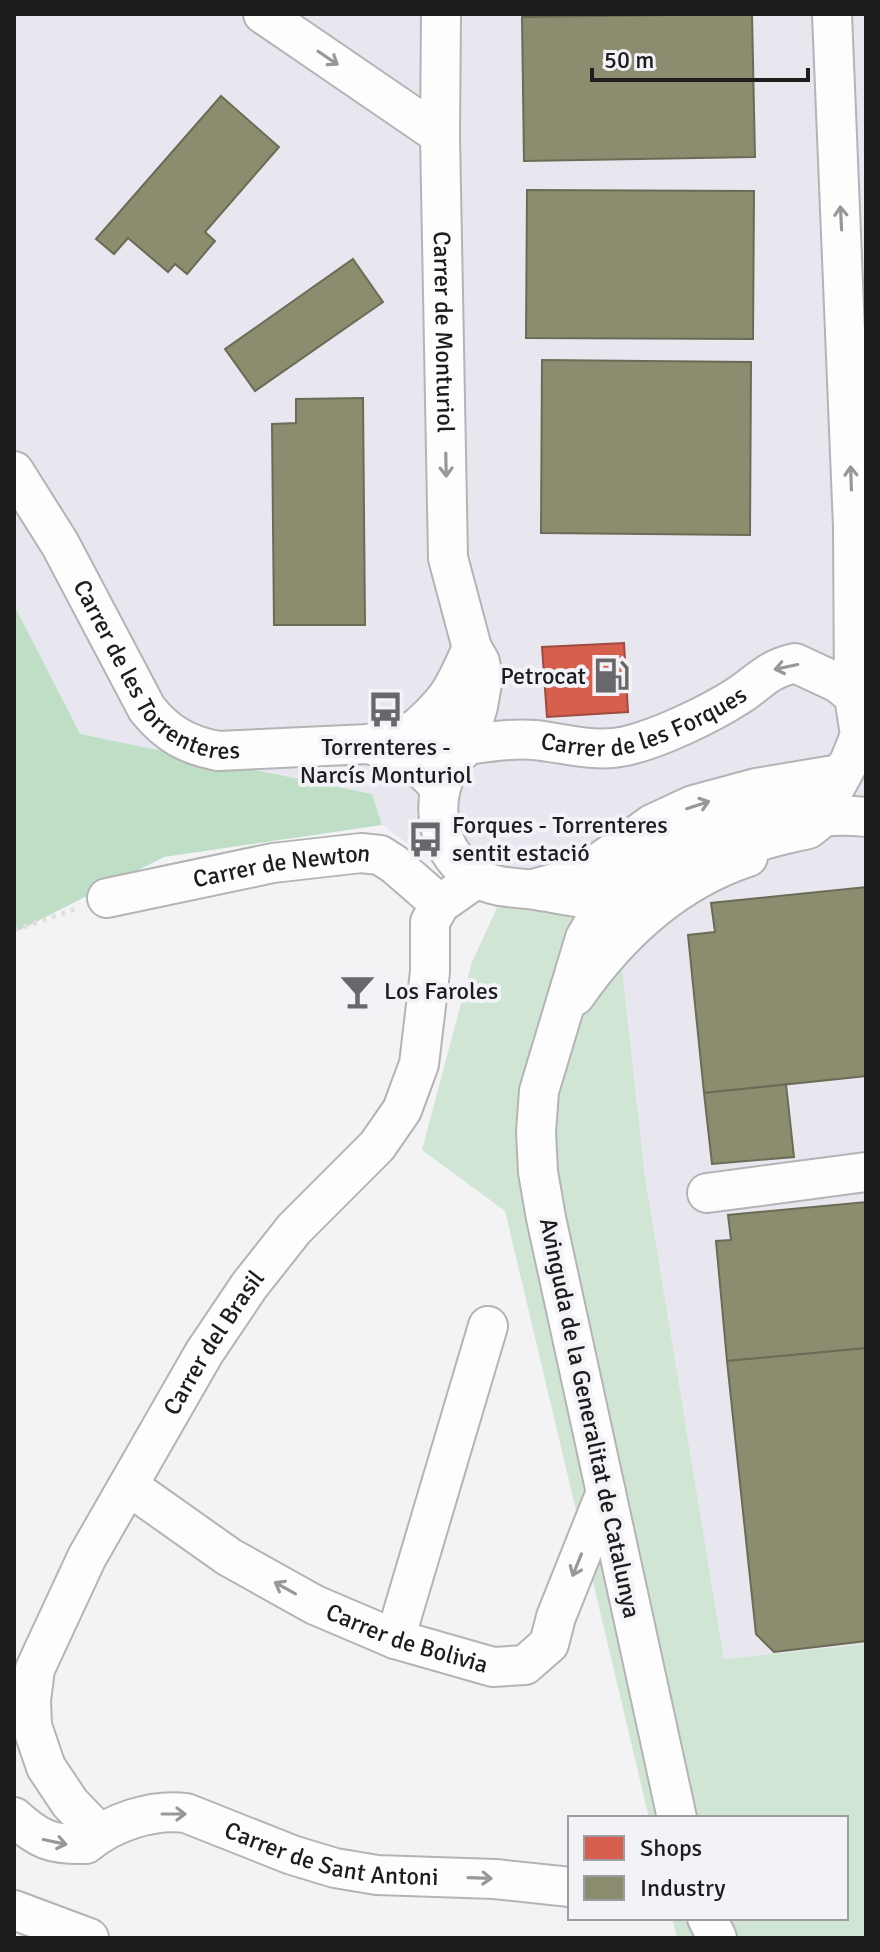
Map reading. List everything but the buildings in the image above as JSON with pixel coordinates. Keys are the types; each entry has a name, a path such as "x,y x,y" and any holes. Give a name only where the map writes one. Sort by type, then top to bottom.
{"street":[{"path":"263,14 440,135"},
{"name":"Carrer de Monturiol","path":"441,14 440,135 448,558 483,678 467,745"},
{"path":"724,865 734,851 808,829 855,772 860,735 854,696 853,527 832,14"},
{"name":"Carrer de les Torrenteres","path":"14,471 60,544 147,709 160,726 177,738 218,751 369,744 415,730 446,734 467,745"},
{"path":"415,730 444,705 472,648"},
{"name":"Carrer de les Forques","path":"467,745 535,740 584,748 626,746 700,719 741,694 767,673 795,663 838,683 854,696"},
{"name":"Carrer de les Torrenteres","path":"369,744 395,752 411,762 429,774 440,789"},
{"path":"467,745 449,765 440,789 438,809 443,837 451,854 477,878 499,887 631,905 659,904"},
{"path":"531,889 582,875 652,824 693,805 756,788 855,772"},
{"name":"Avinguda de la Generalitat de Catalunya","path":"677,1816 538,1172 536,1132 539,1091 579,952 595,920 621,888 684,844 710,834 755,824 819,816 866,817"},
{"name":"Avinguda de la Generalitat de Catalunya","path":"560,1018 597,964 659,904 724,865 765,851 817,841 866,839"},
{"name":"Carrer de Newton","path":"107,898 273,863 361,853 380,855 394,864 440,904"},
{"path":"440,904 477,878"},
{"path":"531,889 564,925 579,952"},
{"name":"Carrer del Brasil","path":"99,1833 70,1803 46,1767 32,1726 35,1669 87,1557 130,1487 204,1353 249,1286 294,1229 377,1146 402,1110 419,1064 430,972 430,922 440,904"},
{"path":"707,1193 866,1172"},
{"path":"395,1639 488,1326"},
{"name":"Carrer de Bolivia","path":"130,1487 229,1557 315,1605 395,1639 493,1667 525,1665 549,1644 556,1617 606,1492"},
{"name":"Carrer de Sant Antoni","path":"14,1817 38,1838 64,1845 86,1844 99,1833 146,1816 186,1813 292,1855 335,1868 377,1875 495,1879 568,1887"},
{"path":"14,1910 89,1938"},
{"path":"708,1920 717,1938"}],"path":[{"path":"14,930 107,898"}],"shaded area":[{"path":"14,14 866,14 866,1644 724,1659 645,1177 613,886 497,908 382,825 372,794 79,734 14,605"}],"green space":[{"path":"14,605 80,734 372,794 382,825 164,857 14,933"},
{"path":"613,886 645,1177 724,1659 866,1644 866,1938 677,1938 672,1920 848,1920 848,1816 649,1816 505,1211 422,1150 472,962 497,908"}],"place":[{"name":"Petrocat","path":"612,676"},
{"name":"Torrenteres - Narcís Monturiol","path":"386,710"},
{"name":"Forques - Torrenteres sentit estació","path":"426,839"},
{"name":"Los Faroles","path":"358,991"}]}
